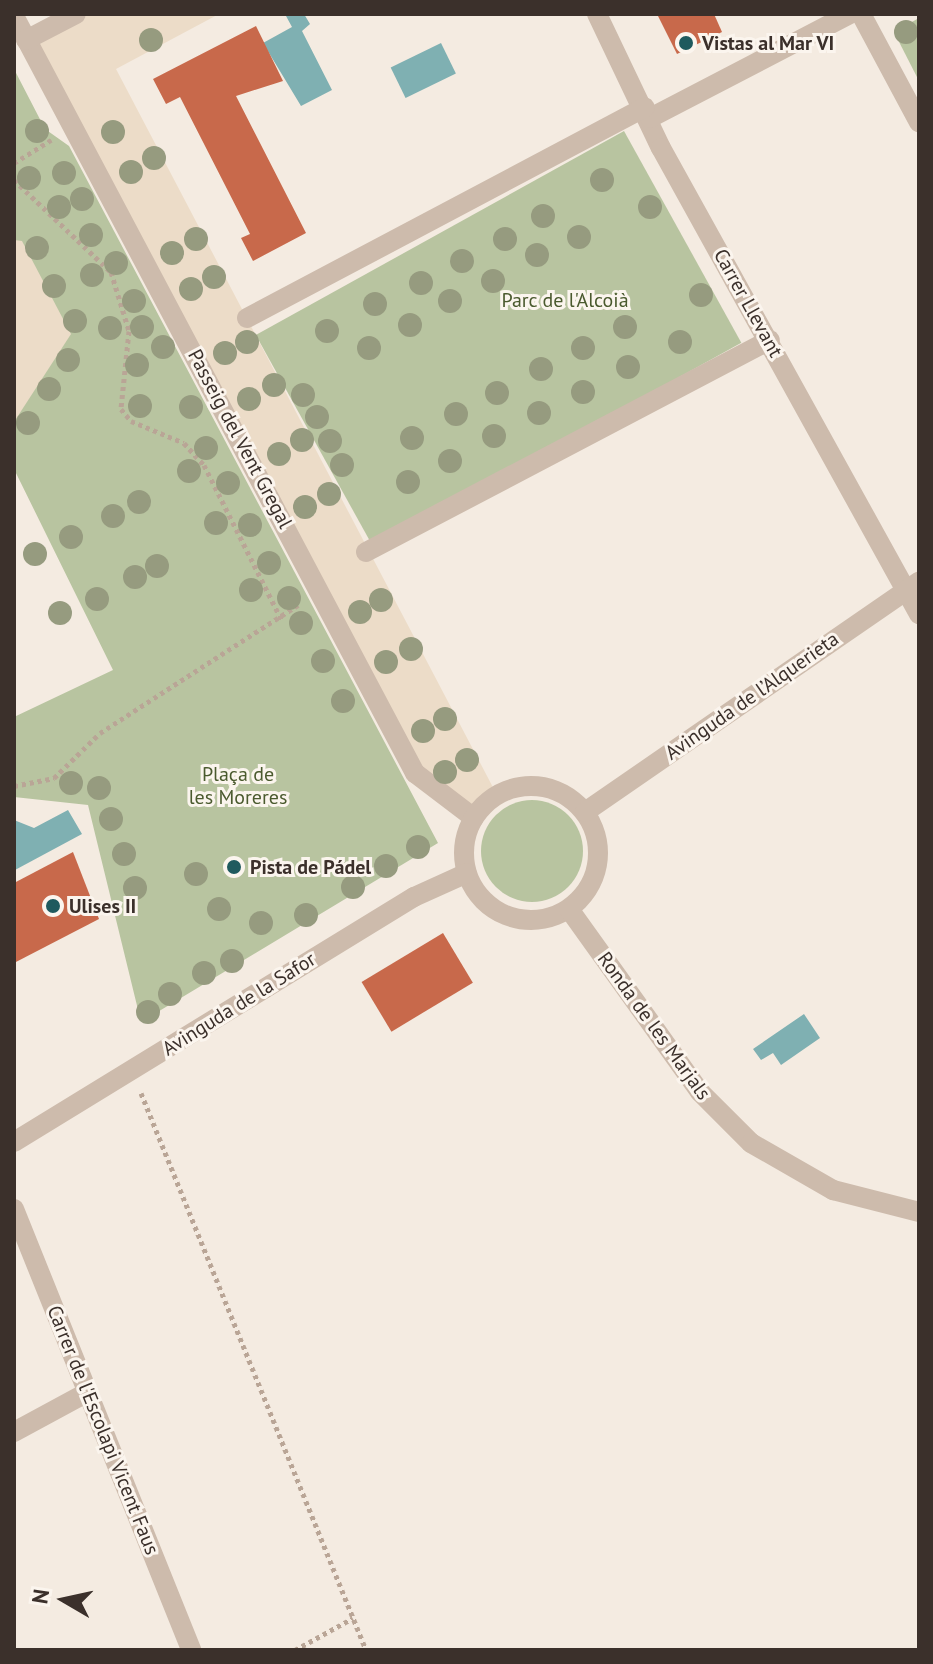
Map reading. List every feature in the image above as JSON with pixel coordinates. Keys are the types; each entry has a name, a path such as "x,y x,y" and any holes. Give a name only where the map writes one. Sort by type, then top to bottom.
{"street":[{"path":"26,40 76,14"},
{"name":"Carrer Llevant","path":"597,14 770,340 912,586 919,614"},
{"path":"247,318 648,113 850,14"},
{"path":"861,14 919,122"},
{"name":"Passeig del Vent Gregal","path":"14,16 415,773 474,818"},
{"path":"366,552 770,340"},
{"name":"Avinguda de l’Alquerieta","path":"585,812 912,586"},
{"path":"535,786 563,794 585,812 598,865 569,909 535,921 500,914 467,873 474,818 497,795 535,786"},
{"name":"Avinguda de la Safor","path":"14,1142 414,897 467,873"},
{"name":"Ronda de les Marjals","path":"569,909 700,1092 751,1143 833,1190 919,1212"},
{"name":"Carrer de l'Escolapi Vicent Faus","path":"14,1209 191,1650"},
{"path":"14,1432 88,1392"}],"path":[{"path":"14,163 73,126"},
{"path":"14,180 111,272 129,331 121,409 131,421 184,443 204,465 282,621 100,733 54,778 14,786"},
{"path":"132,1069 366,1650"},
{"path":"295,1650 353,1618"}],"green space":[{"path":"919,18 919,81 894,32"},
{"name":"Plaça de les Moreres","path":"14,69 45,129 69,146 438,843 141,1022 88,805 14,797 14,717 113,670 14,469"},
{"name":"Parc de l'Alcoià","path":"624,131 741,343 373,547 256,335"},
{"path":"532,800 552,804 568,815 579,831 583,851 579,871 568,887 552,898 532,902 512,898 496,887 485,871 481,851 485,831 496,815 512,804"}],"shaded area":[{"path":"76,14 219,14 116,69 497,795 474,818 430,789 26,40"},
{"path":"14,240 22,241 71,334 14,422"}],"water":[{"path":"304,14 310,24 302,31 332,90 301,106 263,43 292,27 286,16"},
{"path":"441,43 456,74 406,98 391,68"},
{"path":"68,810 82,834 15,870 14,820 34,828"},
{"path":"804,1014 820,1038 781,1065 773,1053 761,1060 753,1049"}],"building":[{"name":"Vistas al Mar VI","path":"657,14 714,14 722,32 677,54"},
{"path":"256,26 283,81 236,96 306,233 253,261 241,238 250,234 180,97 166,104 153,79"},
{"name":"Ulises II","path":"73,852 99,919 14,963 14,883"},
{"path":"443,933 473,983 391,1032 362,982"}],"place":[{"name":"Vistas al Mar VI","path":"686,43"},
{"name":"Pista de Pádel","path":"234,867"},
{"name":"Ulises II","path":"53,906"}]}
